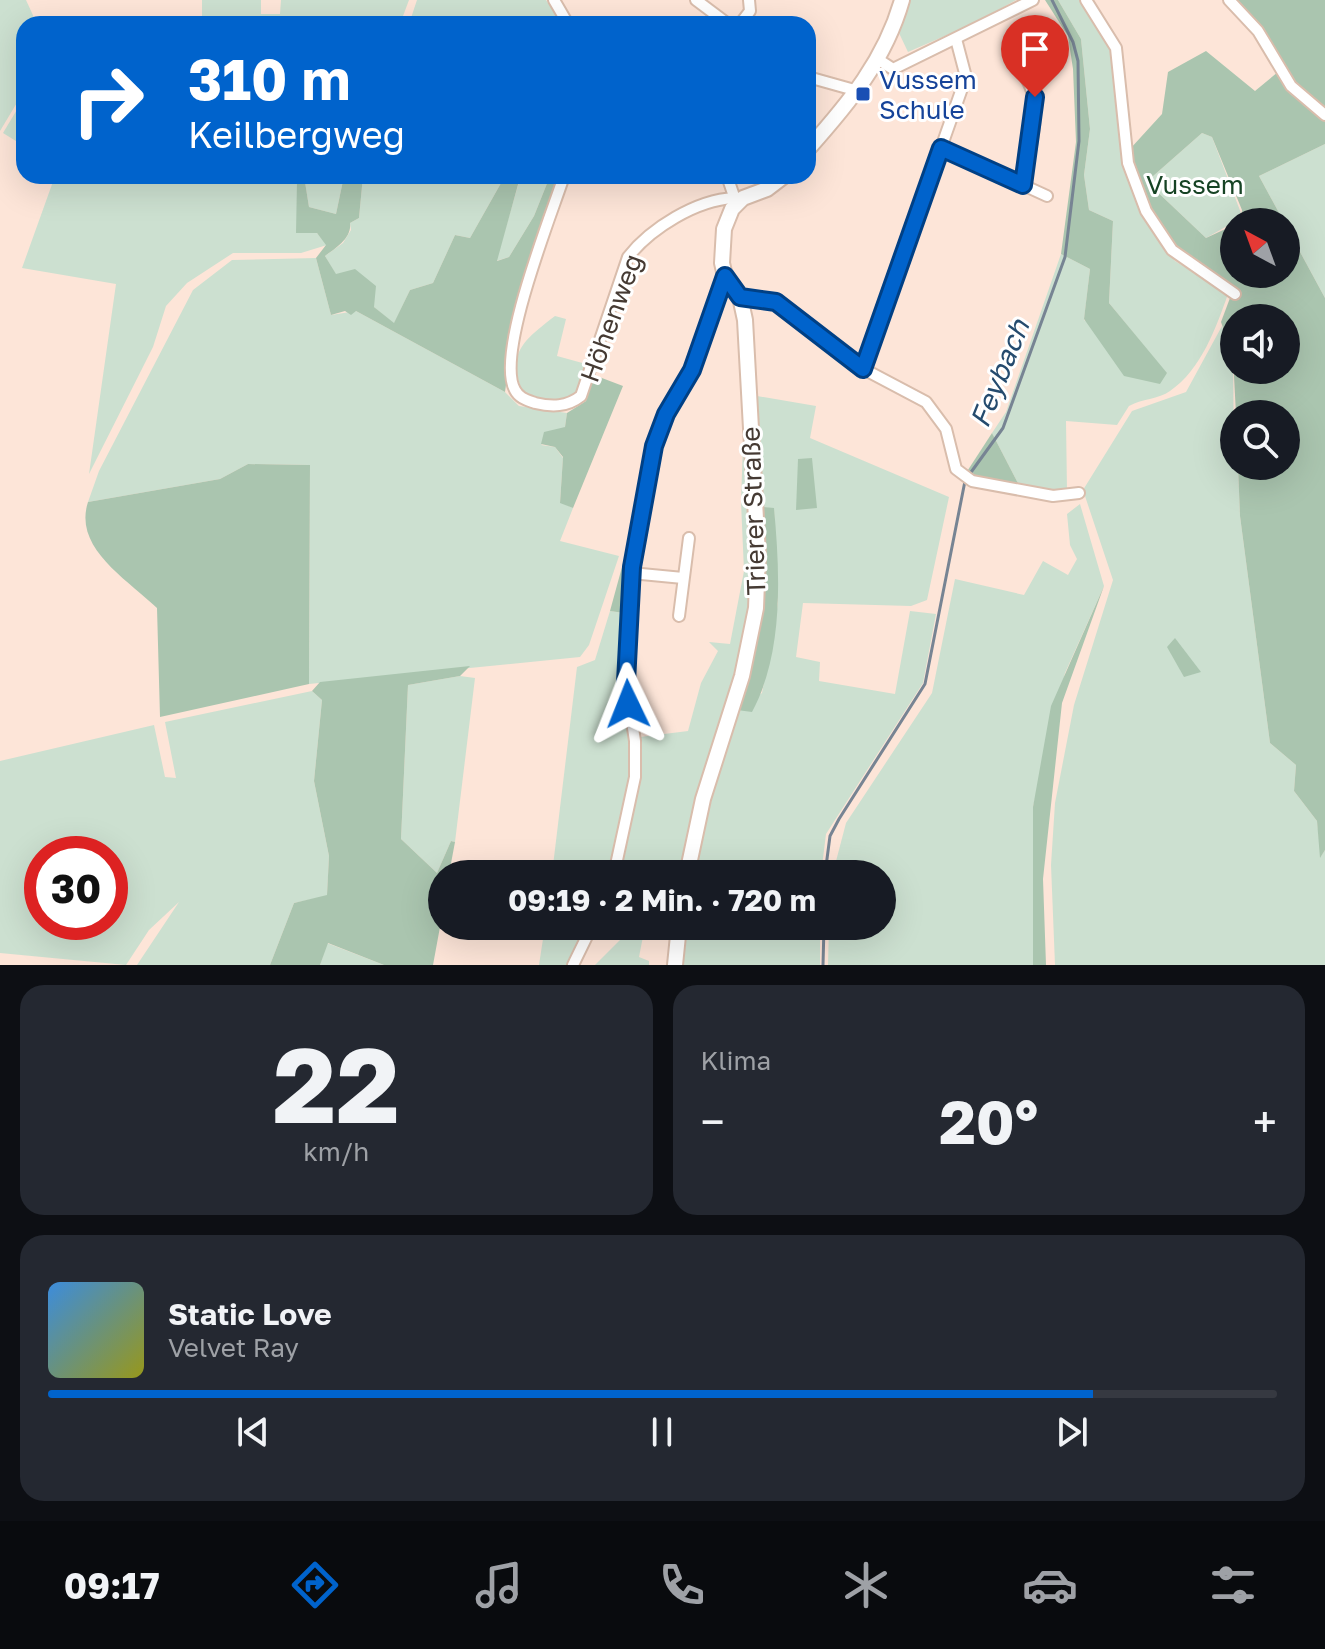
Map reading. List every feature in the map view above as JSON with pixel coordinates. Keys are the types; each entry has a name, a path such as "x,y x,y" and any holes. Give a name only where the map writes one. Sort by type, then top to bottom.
{"main road":[{"path":"816,140 858,91 879,60 902,0"},
{"path":"725,276 721,239 736,201 774,184"},
{"name":"Trierer Straße","path":"690,860 703,799 742,676 756,608 753,442 745,320 740,297 725,276"},
{"path":"675,965 678,940"}],"street":[{"path":"696,0 717,16"},
{"path":"879,60 893,69 1033,0"},
{"path":"1086,0 1116,48 1128,163 1146,211 1172,250 1235,294"},
{"path":"1229,0 1258,31 1291,86 1325,115"},
{"path":"863,369 966,77 956,39"},
{"path":"1022,73 1034,86 1036,107 1023,185"},
{"path":"816,79 858,91"},
{"path":"941,148 1047,196"},
{"name":"Höhenweg","path":"561,184 528,283 511,375 515,390 524,399 544,405 569,404 585,389 628,257 647,235 719,199 736,201"},
{"path":"730,184 736,201"},
{"path":"617,860 635,777 634,732 626,691 631,573 654,446 666,414 692,370 725,276"},
{"path":"740,297 776,302 863,369 902,387 937,414 946,429 956,469 967,478 1053,496 1079,493"},
{"path":"679,616 689,538"},
{"path":"631,573 683,578"},
{"path":"573,965 585,940"}],"green space":[{"path":"0,0 26,0 33,16 16,16 16,104 0,131"},
{"path":"202,0 261,0 261,14 280,14 281,0 409,0 403,16 202,16"},
{"path":"417,0 546,0 557,16 412,16"},
{"path":"910,0 1016,0 977,22 908,52 899,33"},
{"path":"1045,0 1058,0 1081,39 1090,129 1084,175 1089,210 1113,221 1109,303 1167,373 1160,384 1124,376 1084,319 1090,269 1061,254 1076,142 1073,69 1068,36"},
{"path":"1058,0 1081,0 1113,50 1125,163 1139,210 1175,261 1228,294 1224,304 1220,304 1220,315 1213,334 1199,360 1170,391 1129,406 1117,425 1066,421 1067,491 1021,489 992,433 1006,412 1061,254 1090,269 1084,320 1167,374 1109,303 1113,221 1089,210 1084,175 1090,129 1081,39"},
{"path":"1230,0 1325,0 1325,144 1259,176 1276,208 1241,208 1212,137 1202,133 1152,177 1149,184 1206,238 1220,232 1220,281 1176,251 1159,231 1145,204 1130,149 1162,114 1168,72 1206,51 1255,91 1278,72"},
{"path":"16,111 16,141 3,133"},
{"name":"Vussem","path":"1202,133 1212,137 1239,208 1220,208 1220,230 1206,238 1149,184 1152,177"},
{"path":"1325,144 1325,298 1300,252 1300,208 1276,208 1259,176"},
{"path":"52,184 298,184 317,233 327,245 301,253 233,253 187,283 166,306 153,347 89,474 116,284 22,268"},
{"path":"297,184 305,184 309,207 336,214 342,184 362,184 359,218 350,223 342,242 325,256 336,274 355,269 376,286 374,307 394,323 410,290 433,283 455,235 470,238 500,184 518,184 497,261 509,257 534,216 547,184 556,184 516,313 505,392 356,311 351,315 345,311 331,315 316,258 326,245 317,233 296,233"},
{"path":"305,184 342,184 336,214 309,207"},
{"path":"362,184 500,184 470,238 455,235 433,283 410,290 394,324 336,275 325,256 343,243 351,230 350,223 359,218"},
{"path":"518,184 547,184 534,216 509,257 496,261"},
{"path":"1300,252 1325,298 1325,850 1320,858 1317,821 1294,791 1296,765 1270,743 1240,516 1239,480 1300,480 1300,400 1235,400 1234,384 1300,384 1300,304 1228,304 1233,290 1230,288 1300,288"},
{"path":"316,258 331,315 356,311 505,392 519,406 567,413 565,427 541,445 555,447 563,458 560,502 573,508 560,541 619,556 589,645 580,657 309,684 310,465 248,464 220,479 88,502 99,471 193,290 232,260"},
{"path":"555,316 566,319 557,356 586,364 578,395 565,402 525,397 516,370 525,342"},
{"path":"1220,330 1220,384 1233,384 1233,400 1220,400 1220,480 1239,480 1240,516 1270,743 1296,765 1294,791 1317,821 1321,856 1325,850 1325,965 1055,965 1051,865 1055,803 1074,705 1113,580 1083,490 1132,411 1186,392"},
{"path":"594,375 623,386 573,508 560,503 563,457 555,447 541,444 544,432 565,427 567,413 586,401"},
{"path":"757,396 816,406 810,438 949,497 927,600 911,606 803,603 796,657 820,662 819,681 895,694 910,611 936,614 923,683 826,834 823,860 697,860 708,800 737,710 762,693 778,603 774,509 764,507"},
{"path":"744,414 751,614 687,860 621,860 639,776 640,737 688,731 701,683 718,651 709,642 730,644 744,571 741,502"},
{"path":"992,433 1021,489 975,480 966,473"},
{"path":"812,458 817,508 796,510 798,459"},
{"path":"248,464 310,465 309,684 160,717 157,608 118,574 95,548 85,519 88,502 220,479"},
{"path":"1080,504 1104,586 1065,673 1033,807 1033,965 828,965 829,940 896,940 896,860 836,860 846,823 932,693 955,579 1024,595 1043,561 1068,575 1077,559 1070,545 1067,514"},
{"path":"764,507 774,508 778,559 777,612 770,664 752,712 737,710 758,635 763,585"},
{"path":"625,556 629,557 624,613 610,611"},
{"path":"1104,586 1062,703 1043,879 1046,965 1033,965 1033,807 1051,706"},
{"path":"610,611 624,613 622,680 630,727 632,776 613,860 554,860 577,667 595,660"},
{"path":"1175,638 1201,672 1184,677 1167,647"},
{"path":"470,666 460,676 408,685 401,839 428,864 428,940 438,940 433,965 384,965 328,943 320,965 270,965 294,903 327,895 329,856 314,781 322,700 312,691 320,682"},
{"path":"460,676 475,678 455,842 451,841 443,860 428,860 428,864 401,839 408,685"},
{"path":"312,691 322,700 314,781 329,856 327,896 294,903 270,965 137,965 179,902 149,930 126,965 0,953 0,761 154,725 165,777 176,778 165,722"},
{"path":"451,841 455,842 452,860 443,860"},
{"path":"543,940 581,940 569,965 539,965"},
{"path":"620,940 642,940 639,957 649,961 649,965 595,965"},
{"path":"686,940 820,940 820,965 683,965"},
{"path":"327,943 384,965 320,965"}],"waterway":[{"name":"Feybach","path":"969,475 1003,428 1065,257 1079,141 1078,61 1073,42 1052,0"},
{"name":"Feybach","path":"827,860 830,836 839,819 925,684 965,481"},
{"name":"Feybach","path":"823,965 824,940"}],"place":[{"name":"Vussem Schule","path":"863,94"}],"route":[{"path":"628,704 626,682 632,567 654,446 666,414 692,370 725,276 740,297 776,302 863,369 941,148 1023,185 1035,97"}]}
